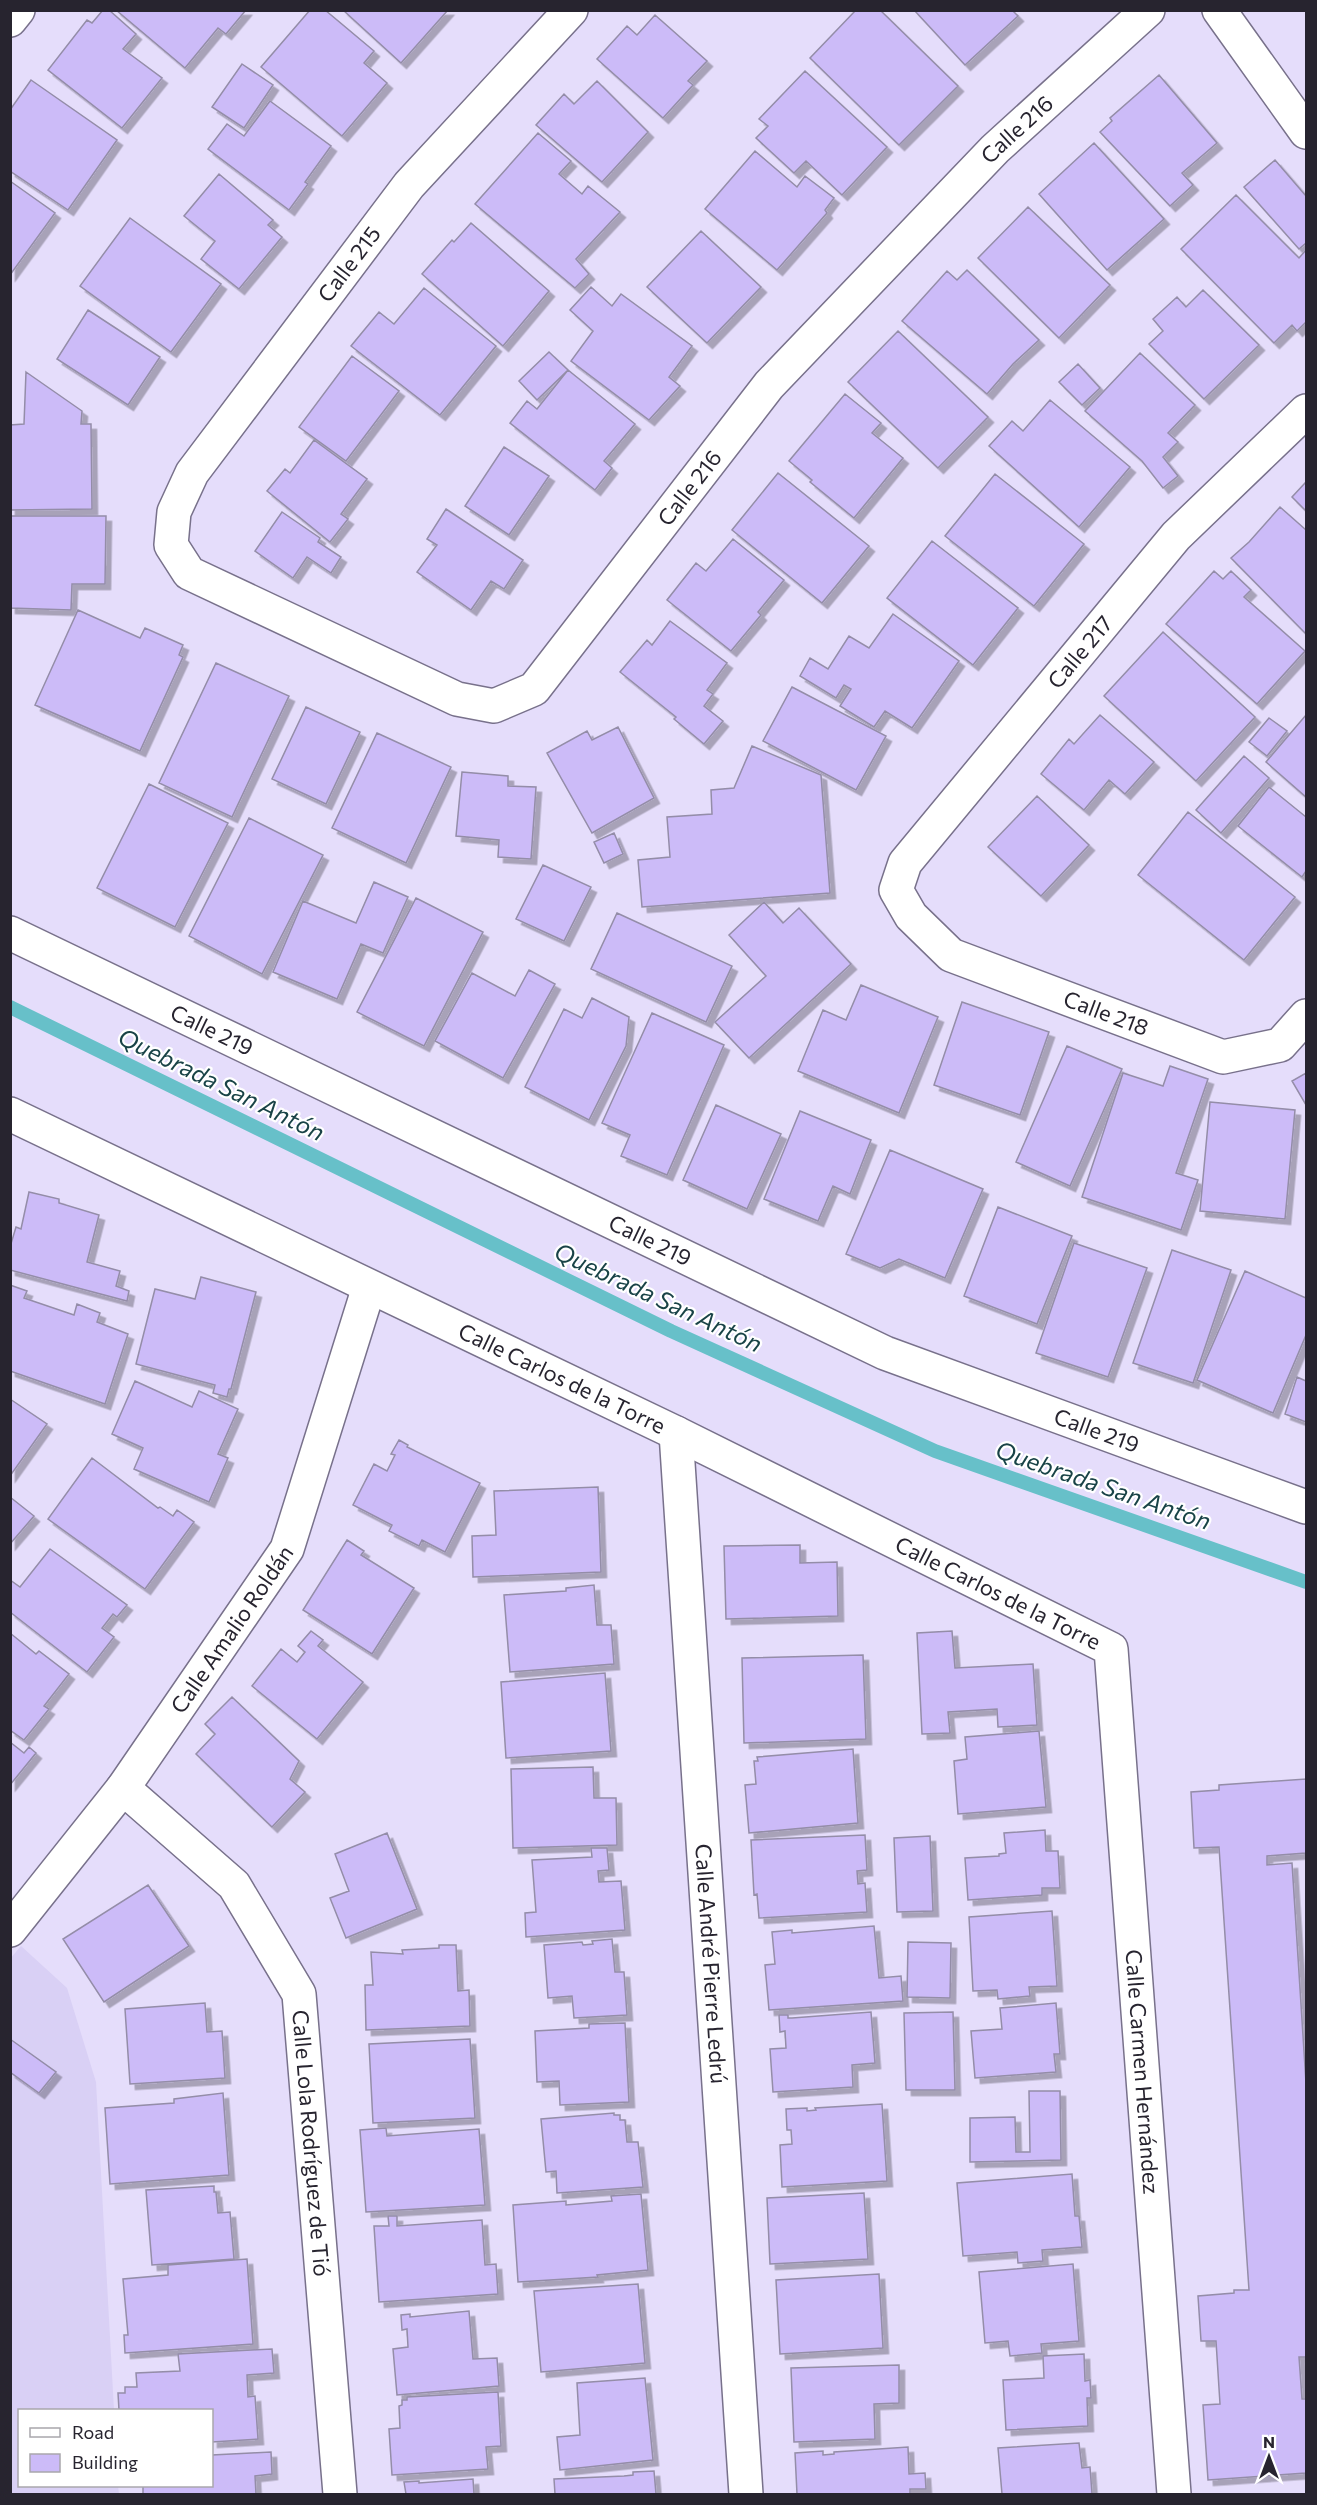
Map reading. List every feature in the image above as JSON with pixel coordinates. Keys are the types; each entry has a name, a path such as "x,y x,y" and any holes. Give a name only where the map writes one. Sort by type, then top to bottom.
{"street":[{"path":"10,20 18,10"},
{"name":"Calle 215","path":"171,545 174,512 192,472 410,185 571,10"},
{"name":"Calle 216","path":"171,545 189,573 457,699 494,705 534,689 769,385 995,149 1148,10"},
{"path":"1220,10 1306,132"},
{"name":"Calle 217","path":"911,916 897,890 905,862 1176,536 1306,411"},
{"name":"Calle 218","path":"911,916 951,955 1223,1057 1280,1045 1306,1016"},
{"name":"Calle 219","path":"10,933 885,1353 1306,1506"},
{"name":"Calle Carlos de la Torre","path":"10,1114 676,1433 1111,1649"},
{"name":"Calle Amalio Roldán","path":"10,1930 123,1788 287,1549 369,1287"},
{"name":"Calle André Pierre Ledrú","path":"676,1433 746,2494"},
{"name":"Calle Carmen Hernández","path":"1111,1649 1174,2494"},
{"name":"Calle Lola Rodríguez de Tió","path":"123,1788 234,1885 299,1994 340,2494"}],"shaded area":[{"path":"21,1946 67,1988 96,2082 114,2409 18,2409 18,2487 118,2487 119,2494 11,2494 10,1959"}],"building":[{"path":"103,10 109,10 136,34 123,49 162,78 122,128 48,70 87,20 92,23"},
{"path":"116,10 246,10 226,34 218,28 185,68"},
{"path":"310,10 325,10 374,51 364,63 387,83 342,136 261,67"},
{"path":"343,10 448,10 401,63"},
{"path":"856,10 880,10 958,86 899,145 810,58"},
{"path":"914,10 1012,10 1018,16 965,65"},
{"path":"655,15 707,61 688,81 693,85 663,118 597,59 627,26 637,35"},
{"path":"242,64 273,85 244,128 212,107"},
{"path":"805,71 887,147 842,195 806,161 794,173 756,138 768,126 759,119"},
{"path":"1159,75 1217,143 1182,173 1193,185 1170,206 1100,132 1112,121 1110,118"},
{"path":"31,80 117,140 68,210 10,171 10,110"},
{"path":"597,81 648,132 602,182 536,125 564,94 574,104"},
{"path":"270,101 331,146 305,182 308,184 289,210 208,149 227,124 244,136"},
{"path":"538,133 571,161 559,174 582,194 588,186 620,212 576,259 589,274 575,288 475,204"},
{"path":"1094,143 1164,219 1107,270 1039,194"},
{"path":"755,151 797,187 805,176 834,198 825,210 827,213 777,270 705,209"},
{"path":"1275,160 1306,196 1306,243 1299,249 1244,187"},
{"path":"219,174 273,220 268,225 282,237 239,289 201,259 215,241 184,216"},
{"path":"10,181 55,213 10,275"},
{"path":"1236,195 1299,258 1306,250 1306,322 1297,331 1292,325 1274,343 1181,249"},
{"path":"1028,207 1110,285 1059,338 978,258"},
{"path":"130,218 221,284 171,352 80,286"},
{"path":"471,223 549,291 503,346 422,274 452,240 454,242"},
{"path":"701,231 761,287 707,343 647,287"},
{"path":"967,270 1039,340 1013,364 987,394 902,321 947,271 957,280"},
{"path":"591,287 612,306 621,294 692,346 669,377 680,386 649,420 571,361 593,331 570,310"},
{"path":"424,288 496,346 440,415 351,346 379,312 394,324"},
{"path":"1203,290 1259,345 1204,399 1149,344 1163,331 1153,319 1177,297 1186,307"},
{"path":"88,310 160,357 128,405 57,359"},
{"path":"898,331 988,417 938,468 848,382"},
{"path":"549,352 568,370 537,400 519,381"},
{"path":"1140,353 1195,405 1168,433 1178,442 1163,457 1178,476 1163,488 1142,461 1085,411"},
{"path":"352,356 399,391 346,461 299,427"},
{"path":"1078,364 1100,388 1082,405 1059,382"},
{"path":"568,370 635,424 604,461 612,468 595,490 510,423 527,401 537,409"},
{"path":"26,372 82,411 81,424 91,424 92,509 10,510 10,425 24,424"},
{"path":"845,394 881,423 872,433 903,458 854,518 810,482 812,480 789,461"},
{"path":"1050,400 1130,467 1079,527 989,446 1012,421 1023,431"},
{"path":"314,440 367,479 341,514 348,519 330,542 267,491 285,469 290,473"},
{"path":"504,447 549,476 509,535 465,506"},
{"path":"778,473 869,546 822,603 732,530"},
{"path":"995,474 1084,544 1034,606 945,536"},
{"path":"1306,482 1306,511 1292,497"},
{"path":"1280,507 1306,530 1306,634 1231,558 1249,542"},
{"path":"446,509 523,560 504,589 491,581 471,610 417,572 437,545 427,539"},
{"path":"282,512 320,538 318,542 341,557 331,573 307,557 293,578 255,551"},
{"path":"10,516 106,516 105,584 72,584 71,610 10,608"},
{"path":"733,539 784,580 758,612 761,615 731,651 667,600 696,563 706,571"},
{"path":"932,541 1018,608 973,665 887,598"},
{"path":"1214,571 1223,579 1231,571 1251,590 1244,597 1305,651 1257,704 1166,624"},
{"path":"78,610 140,638 145,628 183,645 179,655 183,657 140,751 35,705"},
{"path":"893,614 959,661 912,728 885,711 874,727 840,706 851,689 844,685 836,698 800,676 810,658 828,669 849,636 869,648"},
{"path":"670,621 727,663 707,690 713,694 704,706 723,721 704,744 674,719 676,717 620,672 647,640 652,645"},
{"path":"1163,632 1255,717 1196,781 1104,696"},
{"path":"216,663 289,696 232,817 159,783"},
{"path":"792,687 886,736 856,790 763,741"},
{"path":"306,707 360,732 326,804 272,779"},
{"path":"1100,715 1154,762 1125,794 1109,780 1084,810 1041,774 1069,739 1074,744"},
{"path":"1306,715 1306,797 1266,762"},
{"path":"1269,718 1287,731 1267,756 1249,742"},
{"path":"618,727 654,798 592,833 547,753 587,731 592,740"},
{"path":"377,733 451,767 406,863 332,828"},
{"path":"752,746 821,775 830,893 642,907 638,860 670,857 667,817 712,814 711,790 734,788"},
{"path":"1244,756 1269,778 1221,833 1196,810"},
{"path":"462,772 508,776 508,786 536,787 531,859 498,857 499,840 456,836"},
{"path":"149,784 228,823 175,927 97,888"},
{"path":"1269,787 1306,817 1306,871 1302,877 1238,826"},
{"path":"1037,796 1089,845 1041,896 988,847"},
{"path":"1188,812 1295,897 1244,960 1138,875"},
{"path":"249,818 323,855 262,974 189,936"},
{"path":"614,833 623,854 604,863 594,842"},
{"path":"543,865 591,887 564,941 516,919"},
{"path":"374,882 408,897 383,953 361,944 337,999 273,972 303,901 356,923"},
{"path":"416,898 483,932 424,1046 357,1012"},
{"path":"764,902 783,923 799,908 851,964 749,1058 715,1022 766,976 729,935"},
{"path":"617,913 732,966 706,1022 591,969"},
{"path":"529,970 555,984 503,1078 435,1041 472,973 515,996"},
{"path":"861,985 938,1017 899,1113 798,1071 823,1010 846,1020"},
{"path":"592,998 629,1017 626,1046 589,1120 525,1087 564,1009 582,1018"},
{"path":"962,1002 1049,1032 1020,1115 934,1085"},
{"path":"652,1013 724,1045 667,1175 621,1156 630,1135 602,1123"},
{"path":"1067,1046 1122,1069 1070,1186 1016,1162"},
{"path":"1170,1066 1208,1079 1176,1173 1198,1180 1181,1230 1082,1197 1123,1073 1163,1086"},
{"path":"1306,1073 1306,1105 1292,1081"},
{"path":"1210,1102 1295,1110 1285,1219 1200,1211"},
{"path":"716,1105 781,1134 747,1209 683,1180"},
{"path":"800,1111 871,1140 850,1194 833,1186 818,1221 764,1199"},
{"path":"890,1150 983,1189 945,1278 899,1259 880,1268 846,1254"},
{"path":"29,1192 59,1199 59,1203 99,1215 87,1262 120,1271 116,1286 129,1291 127,1301 10,1270 10,1247 16,1227 21,1229"},
{"path":"998,1207 1072,1236 1037,1324 964,1296"},
{"path":"1074,1243 1147,1268 1108,1377 1036,1353"},
{"path":"1172,1250 1231,1270 1193,1383 1133,1363"},
{"path":"1245,1271 1306,1298 1306,1335 1273,1413 1197,1380"},
{"path":"201,1277 256,1292 227,1397 213,1393 215,1385 136,1364 155,1289 195,1299"},
{"path":"10,1285 27,1291 24,1298 74,1315 77,1304 100,1313 97,1322 128,1334 105,1404 10,1371"},
{"path":"1297,1377 1306,1381 1306,1422 1285,1414"},
{"path":"135,1381 192,1407 199,1391 238,1409 218,1454 228,1458 209,1502 134,1469 143,1448 112,1434"},
{"path":"10,1399 47,1424 10,1476"},
{"path":"399,1440 408,1445 407,1447 480,1483 445,1552 422,1540 419,1546 389,1531 392,1525 353,1505 374,1464 387,1471 395,1455 391,1454"},
{"path":"92,1458 158,1508 160,1507 173,1516 177,1510 194,1522 145,1589 48,1519"},
{"path":"598,1487 601,1572 473,1577 472,1536 496,1535 494,1491"},
{"path":"10,1497 34,1516 10,1544"},
{"path":"347,1540 364,1551 361,1555 414,1588 372,1654 303,1610"},
{"path":"800,1545 800,1563 837,1562 838,1616 726,1619 724,1546"},
{"path":"50,1549 127,1605 117,1617 113,1614 102,1628 114,1637 87,1672 10,1612 10,1580 20,1587"},
{"path":"594,1585 597,1625 611,1625 614,1664 510,1672 504,1595 566,1591 566,1588"},
{"path":"311,1631 323,1640 318,1646 363,1682 317,1739 252,1686 281,1649 297,1662 305,1652 298,1646"},
{"path":"952,1631 955,1668 1033,1664 1037,1725 998,1727 997,1709 948,1712 950,1733 922,1734 917,1633"},
{"path":"10,1633 36,1654 39,1651 69,1674 44,1706 49,1709 24,1740 10,1730"},
{"path":"863,1655 866,1739 744,1743 742,1658"},
{"path":"605,1673 611,1751 506,1758 501,1682"},
{"path":"232,1697 299,1761 290,1779 305,1792 272,1827 196,1754 215,1734 205,1724"},
{"path":"1039,1731 1046,1807 958,1814 954,1761 967,1759 965,1737"},
{"path":"10,1742 24,1753 29,1747 36,1753 10,1785"},
{"path":"853,1749 858,1823 749,1833 745,1785 756,1784 754,1761 758,1761 757,1757"},
{"path":"593,1767 594,1798 616,1798 617,1845 513,1848 511,1769"},
{"path":"1306,1779 1306,1853 1267,1856 1267,1865 1292,1863 1306,2083 1306,2357 1299,2357 1302,2399 1306,2399 1306,2473 1208,2480 1203,2405 1220,2404 1216,2341 1201,2341 1198,2296 1249,2290 1219,1847 1194,1848 1191,1792 1219,1790 1219,1785"},
{"path":"1045,1830 1046,1851 1058,1851 1060,1888 1042,1888 1042,1895 968,1900 965,1858 999,1856 999,1854 1006,1853 1004,1833"},
{"path":"387,1833 417,1909 346,1938 330,1898 349,1891 335,1854"},
{"path":"865,1835 867,1870 857,1871 858,1884 865,1883 867,1912 759,1918 757,1894 754,1895 751,1840"},
{"path":"930,1836 933,1911 897,1912 894,1838"},
{"path":"591,1848 607,1848 609,1870 598,1871 599,1882 621,1881 625,1930 526,1937 525,1913 536,1912 532,1860 592,1857"},
{"path":"148,1885 189,1946 104,2002 63,1939"},
{"path":"1052,1911 1057,1986 1029,1987 1030,1996 998,1999 997,1990 973,1991 969,1917"},
{"path":"874,1926 879,1978 901,1976 903,2001 769,2010 765,1965 775,1964 772,1932 792,1930 792,1933"},
{"path":"612,1939 615,1972 624,1972 627,2015 574,2018 572,1996 548,1998 544,1945 582,1942 583,1945 593,1944 592,1941"},
{"path":"908,1942 951,1943 950,1998 907,1997"},
{"path":"439,1945 456,1945 458,1991 469,1990 470,2026 366,2030 365,1985 373,1985 371,1952 403,1954 402,1950 439,1948"},
{"path":"205,2003 207,2032 222,2031 225,2078 130,2084 125,2009"},
{"path":"1056,2003 1060,2054 1054,2054 1056,2072 975,2078 971,2031 1002,2029 1000,2008"},
{"path":"871,2012 875,2063 852,2065 853,2087 773,2092 770,2049 786,2048 785,2031 780,2032 779,2015 788,2015 788,2018 792,2018"},
{"path":"953,2012 955,2090 906,2090 904,2013"},
{"path":"625,2023 629,2102 560,2105 559,2081 537,2082 535,2031 589,2028 589,2024"},
{"path":"10,2039 56,2072 39,2093 10,2072"},
{"path":"470,2039 475,2118 373,2123 369,2044"},
{"path":"1029,2091 1060,2091 1061,2160 970,2162 970,2118 1015,2117 1016,2152 1030,2152"},
{"path":"223,2093 229,2175 110,2184 105,2108 174,2103 174,2099"},
{"path":"882,2104 887,2181 782,2187 780,2145 792,2144 791,2130 787,2130 786,2109 807,2108 807,2111 816,2110 815,2108"},
{"path":"614,2113 614,2115 620,2115 620,2120 625,2120 627,2142 638,2142 643,2187 557,2193 556,2171 546,2172 541,2119"},
{"path":"386,2128 387,2136 479,2129 485,2205 366,2212 360,2130"},
{"path":"1072,2174 1075,2216 1079,2216 1082,2247 1042,2250 1043,2261 1018,2263 1017,2252 963,2256 957,2183"},
{"path":"214,2186 218,2213 230,2212 234,2259 152,2265 146,2190"},
{"path":"864,2193 868,2259 770,2264 767,2198"},
{"path":"641,2194 648,2270 597,2275 598,2277 518,2282 513,2205 566,2201 566,2205 612,2201 611,2196"},
{"path":"388,2216 397,2216 397,2226 482,2220 485,2265 496,2264 498,2294 379,2302 374,2226 389,2226"},
{"path":"247,2259 253,2344 125,2353 124,2335 128,2335 123,2279 168,2275 168,2265"},
{"path":"1073,2264 1079,2341 1041,2344 1042,2353 1010,2356 1008,2341 985,2343 979,2272"},
{"path":"879,2274 883,2348 780,2354 776,2280"},
{"path":"638,2284 645,2363 541,2372 534,2291"},
{"path":"469,2311 473,2359 497,2358 499,2386 397,2395 393,2349 408,2347 407,2329 402,2330 401,2315 410,2314 410,2317"},
{"path":"272,2349 274,2373 247,2375 248,2397 255,2396 258,2439 213,2442 213,2409 119,2409 118,2393 125,2393 125,2387 137,2387 136,2373 180,2371 178,2354"},
{"path":"1084,2354 1085,2381 1090,2380 1091,2398 1087,2398 1088,2426 1006,2430 1003,2380 1044,2378 1043,2356"},
{"path":"899,2365 899,2403 874,2404 875,2439 794,2442 791,2368"},
{"path":"645,2378 653,2460 560,2470 557,2437 580,2435 577,2383"},
{"path":"498,2392 501,2446 486,2447 488,2469 392,2475 389,2429 400,2428 399,2406 402,2405 402,2400 407,2400 407,2397"},
{"path":"1079,2443 1082,2468 1090,2467 1092,2494 1002,2494 998,2448"},
{"path":"908,2447 909,2474 925,2473 926,2489 910,2489 910,2494 797,2494 795,2453 823,2451 823,2455 834,2454 834,2452"},
{"path":"271,2452 272,2474 255,2476 256,2494 143,2494 143,2487 213,2487 213,2455"},
{"path":"654,2471 656,2494 555,2494 554,2479 624,2476 633,2475 633,2472"},
{"path":"473,2479 474,2494 406,2494 404,2482 419,2481 419,2483"}],"waterway":[{"name":"Quebrada San Antón","path":"10,1007 671,1331 935,1451 1306,1582"}]}
